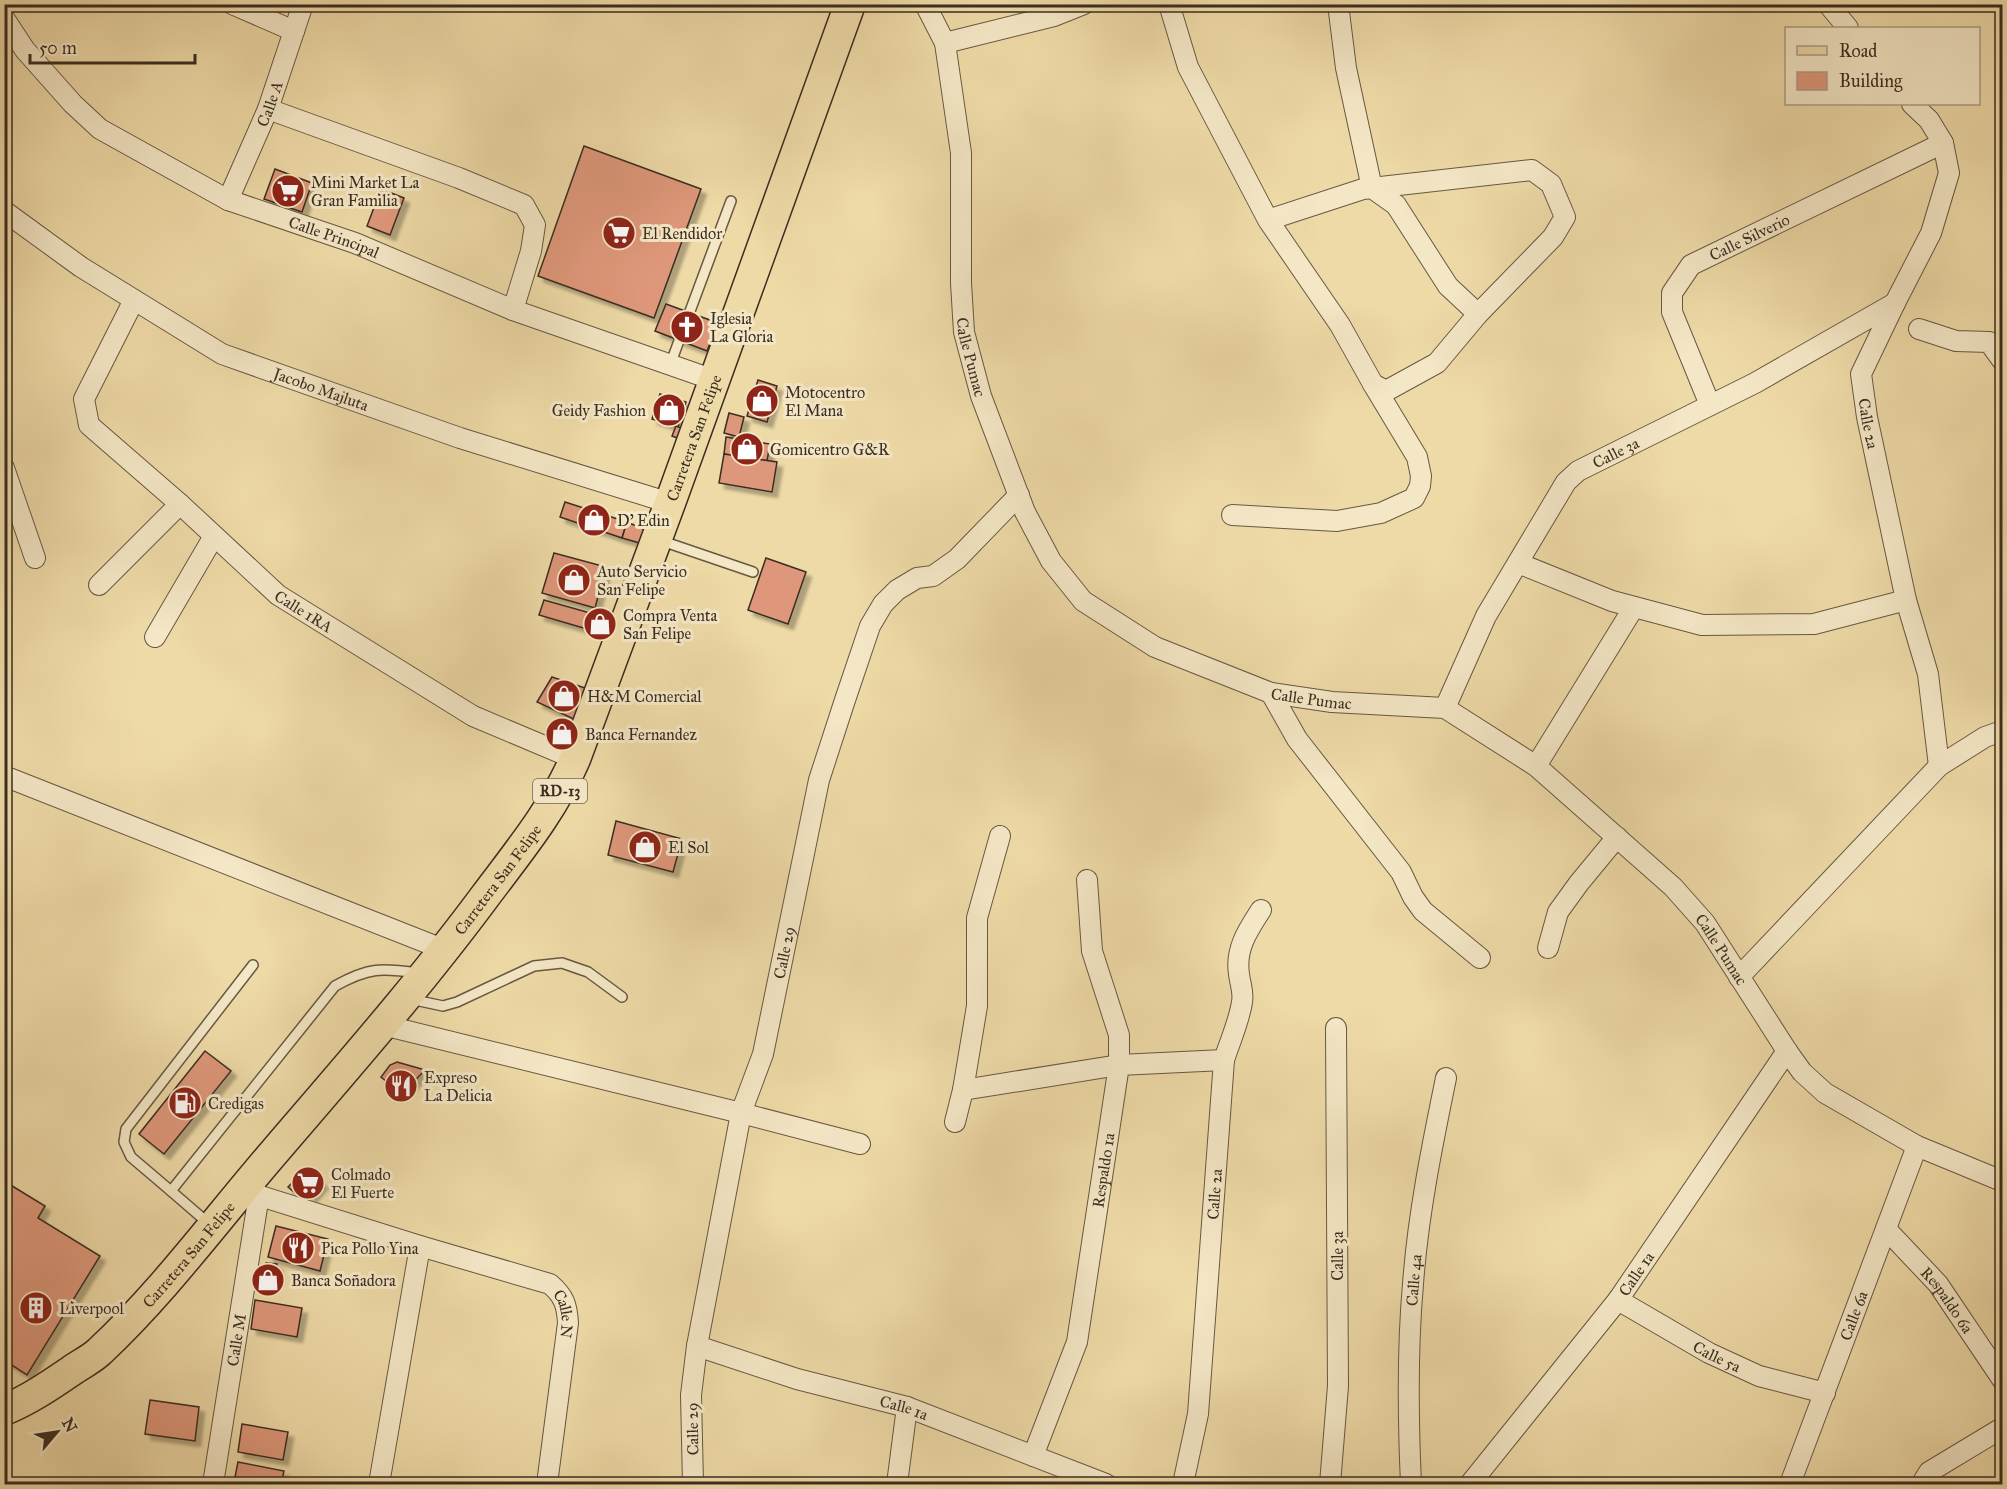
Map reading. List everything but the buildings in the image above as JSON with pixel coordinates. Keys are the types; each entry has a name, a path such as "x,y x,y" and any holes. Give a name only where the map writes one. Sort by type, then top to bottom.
{"main road":[{"name":"Carretera San Felipe","path":"4,1410 54,1383 99,1353 163,1286 212,1227 250,1192 445,950 542,820 562,788 575,759 670,503 850,4"}],"street":[{"path":"232,4 294,31"},
{"name":"Calle A","path":"228,200 268,109 303,4"},
{"name":"Calle Pumac","path":"925,4 945,43 961,153 961,283 964,332 981,396 1025,512 1051,561 1083,601 1155,647 1271,693 1332,702 1445,708 1536,766 1673,887 1705,923 1802,1072 1825,1093 1917,1146 2002,1181"},
{"path":"945,43 1054,16 1084,4"},
{"path":"1168,4 1188,67 1268,220 1340,325 1417,457 1421,476 1420,486 1414,498 1381,513 1337,521 1232,515"},
{"path":"1338,4 1346,68 1372,188 1396,205 1448,286 1479,314"},
{"path":"1828,4 1847,27"},
{"name":"Calle Principal","path":"4,18 26,50 73,104 100,129 228,200 355,243 513,310 714,380"},
{"name":"Calle 2a","path":"1913,105 1929,120 1943,143 1949,173 1931,233 1894,303 1862,374 1867,417 1906,600 1928,674 1939,766"},
{"path":"268,109 459,178 524,205 535,225 531,251 513,310"},
{"name":"Calle Silverio","path":"1710,405 1672,312 1672,293 1691,265 1943,143"},
{"path":"1268,220 1363,189 1532,170 1551,184 1565,217 1553,237 1479,314 1437,363 1386,391 1373,384"},
{"name":"Jacobo Majluta","path":"4,211 81,267 222,354 460,438 670,503"},
{"name":"Calle 1RA","path":"134,300 84,399 89,425 180,504 278,595 473,716 575,759"},
{"name":"Calle 3a","path":"1445,708 1486,616 1566,482 1578,471 1755,383 1894,303"},
{"path":"1919,329 1956,341 1989,342 2002,360"},
{"path":"4,468 35,558"},
{"name":"Calle 29","path":"693,1485 691,1395 697,1346 741,1113 763,1054 819,780 870,627 883,604 897,590 917,578 933,576 957,559 1018,495"},
{"path":"99,585 180,504"},
{"path":"155,637 214,536"},
{"path":"1518,563 1612,602 1702,625 1814,624 1906,600"},
{"path":"1536,766 1634,607"},
{"path":"1271,693 1297,740 1401,872 1413,897 1423,911 1480,958"},
{"path":"1739,977 1939,766 1985,737 2002,731"},
{"path":"4,776 445,950"},
{"path":"955,1122 963,1090 977,1006 977,918 1000,836"},
{"path":"1548,948 1558,912 1617,837"},
{"name":"Respaldo 1a","path":"1033,1456 1077,1342 1119,1065 1119,1035 1092,951 1086,880"},
{"name":"Calle 2a","path":"1183,1485 1198,1414 1224,1060 1242,1001 1238,956 1245,934 1261,910"},
{"path":"384,1025 860,1143"},
{"name":"Calle 3a","path":"1330,1485 1338,1386 1336,1028"},
{"name":"Calle 1a","path":"1470,1485 1618,1300 1787,1051"},
{"path":"963,1090 1119,1065 1224,1060"},
{"name":"Calle 4a","path":"1411,1485 1407,1396 1413,1284 1427,1173 1446,1078"},
{"name":"Calle 6a","path":"1790,1485 1917,1146"},
{"name":"Calle N","path":"250,1192 550,1284 560,1292 564,1300 568,1323 547,1485"},
{"name":"Calle M","path":"213,1485 250,1192"},
{"name":"Respaldo 6a","path":"1886,1229 1938,1284 2002,1378"},
{"path":"379,1485 420,1246"},
{"name":"Calle 5a","path":"1618,1300 1709,1353 1759,1376 1825,1393"},
{"name":"Calle 1a","path":"697,1346 797,1379 907,1407 1106,1485"},
{"path":"897,1485 907,1407"},
{"path":"1923,1483 1929,1472 2002,1428"}],"lane":[{"path":"670,365 731,201"},
{"path":"656,539 753,572"},
{"path":"405,998 443,1006 458,1002 534,966 562,963 588,972 622,998"},
{"path":"212,1227 130,1157 124,1142 126,1129 253,965"},
{"path":"171,1191 335,986 356,974 384,968 426,973"}],"place":[{"name":"Mini Market La Gran Familia","path":"288,191"},
{"name":"El Rendidor","path":"619,233"},
{"name":"Iglesia La Gloria","path":"687,327"},
{"name":"Motocentro El Mana","path":"762,401"},
{"name":"Geidy Fashion","path":"669,410"},
{"name":"Gomicentro G&R","path":"747,449"},
{"name":"D' Edin","path":"594,520"},
{"name":"Auto Servicio San Felipe","path":"574,580"},
{"name":"Compra Venta San Felipe","path":"600,624"},
{"name":"H&M Comercial","path":"564,696"},
{"name":"Banca Fernandez","path":"562,734"},
{"name":"El Sol","path":"645,847"},
{"name":"Expreso La Delicia","path":"401,1086"},
{"name":"Credigas","path":"185,1103"},
{"name":"Colmado El Fuerte","path":"308,1183"},
{"name":"Pica Pollo Yina","path":"298,1248"},
{"name":"Banca Soñadora","path":"268,1280"},
{"name":"Liverpool","path":"36,1308"}]}
